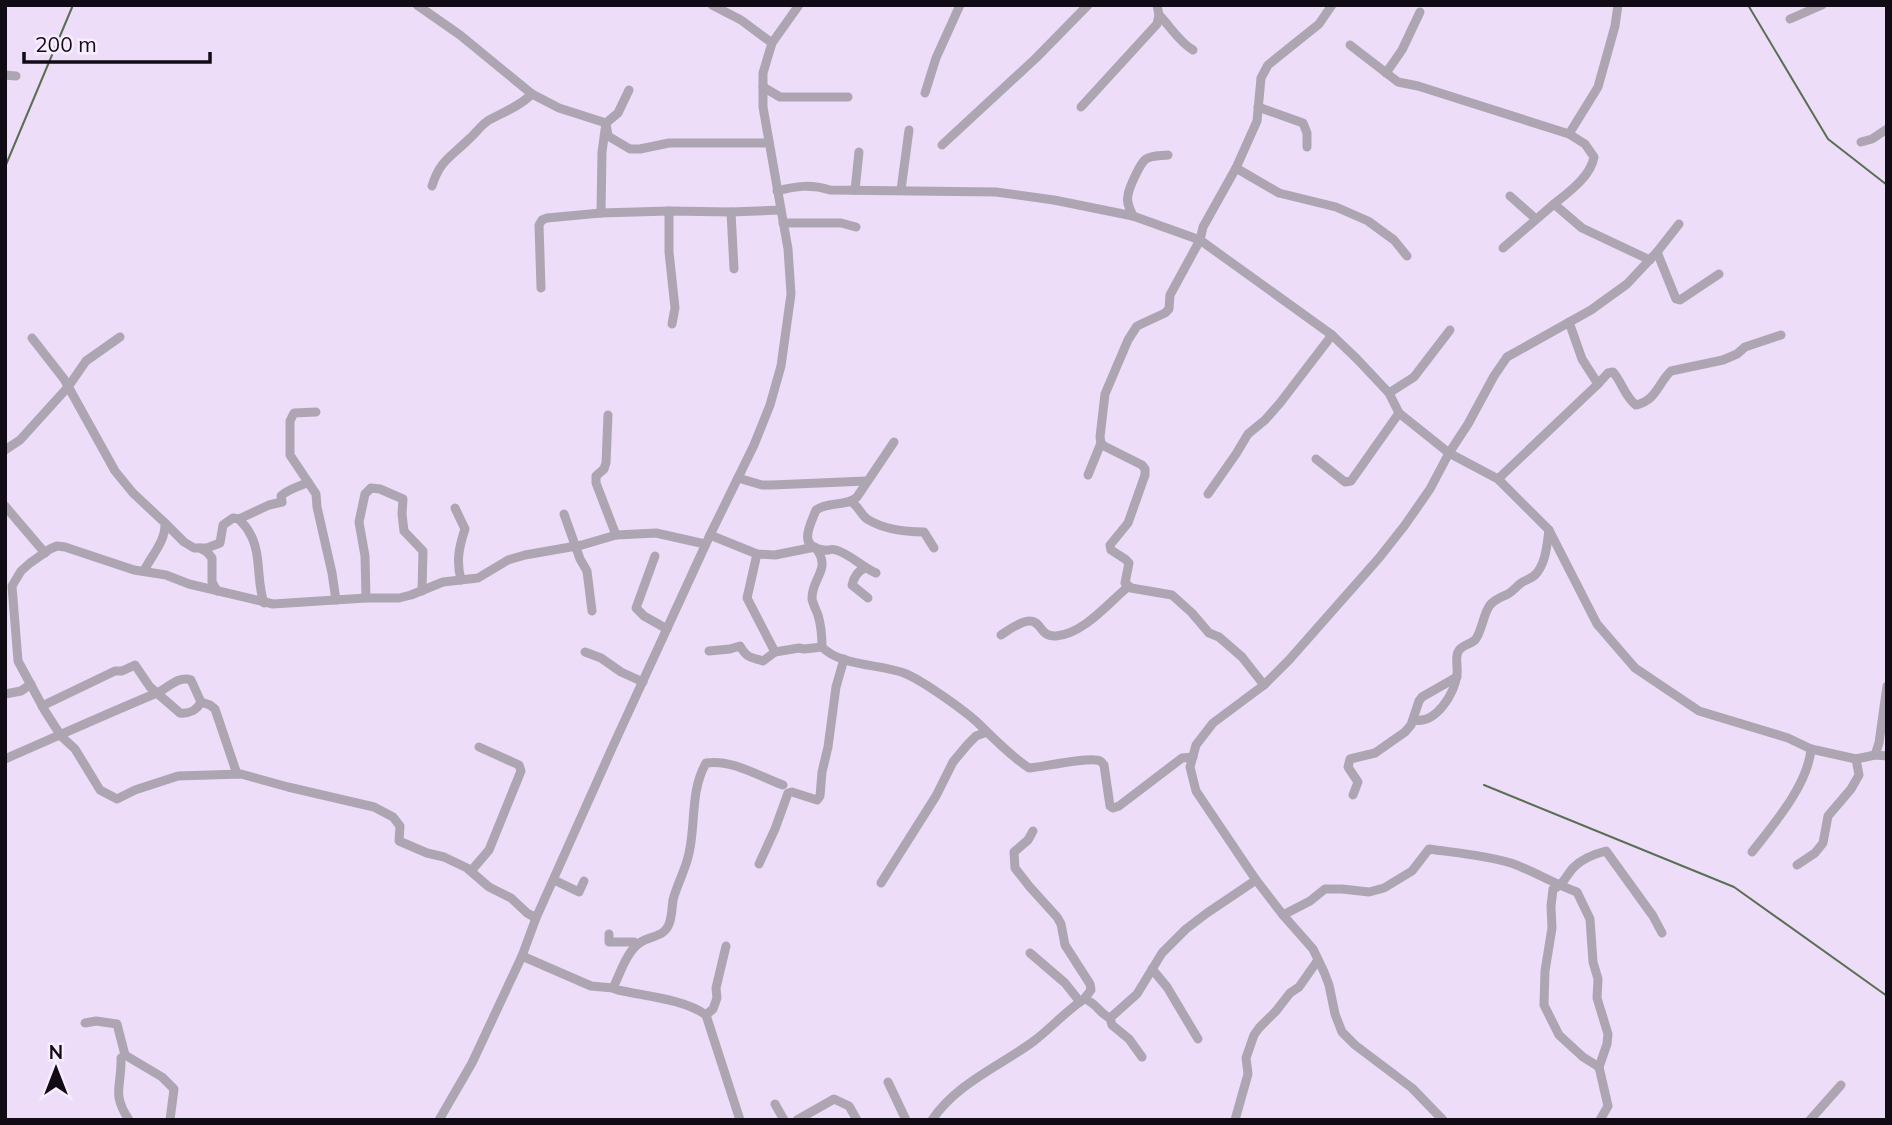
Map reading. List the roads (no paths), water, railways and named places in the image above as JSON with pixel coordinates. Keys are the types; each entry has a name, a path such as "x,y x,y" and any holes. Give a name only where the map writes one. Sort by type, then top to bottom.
{"street":[{"path":"417,5 460,34 533,94 559,108 606,123"},
{"path":"712,5 741,20 772,43"},
{"path":"439,1120 472,1063 522,956 536,918 770,405 781,366 791,294 788,249 763,107 763,73 772,43 799,5"},
{"path":"925,93 936,58 960,5"},
{"path":"942,145 1036,58 1088,5"},
{"path":"1082,107 1157,24 1157,5"},
{"path":"1088,475 1101,443 1105,394 1128,340 1137,326 1169,309 1170,295 1236,168 1257,121 1261,78 1268,65 1319,23 1332,5"},
{"path":"1569,134 1598,87 1618,5"},
{"path":"1790,19 1822,5"},
{"path":"1386,73 1402,50 1420,12"},
{"path":"1159,16 1170,25 1186,46 1193,50"},
{"path":"1350,45 1398,82 1569,134 1585,144 1594,157 1592,167 1570,191 1503,248"},
{"path":"5,75 16,76"},
{"path":"762,87 780,97 848,97"},
{"path":"601,213 601,152 606,123 618,113 629,90"},
{"path":"432,186 436,173 446,158 487,121 533,94"},
{"path":"1258,107 1303,123 1307,133 1307,147"},
{"path":"606,123 608,136 630,149 681,143 769,143"},
{"path":"1861,142 1872,139 1887,129"},
{"path":"901,190 909,130"},
{"path":"855,190 859,152"},
{"path":"1133,216 1128,205 1128,194 1140,166 1153,156 1168,155"},
{"path":"1236,168 1279,192 1336,207 1368,221 1394,240 1407,256"},
{"path":"777,191 814,185 830,190 996,192 1054,200 1133,216 1200,240 1332,335 1388,393 1399,413 1449,453 1498,479 1549,530 1597,624 1636,668 1699,711 1788,738 1811,749 1856,759 1875,755 1887,756"},
{"path":"1510,196 1536,219"},
{"path":"602,200 615,212"},
{"path":"1554,204 1582,228 1650,260"},
{"path":"541,289 539,225 547,218 615,212 781,210"},
{"path":"669,211 669,252 675,308 671,324"},
{"path":"731,212 734,269"},
{"path":"783,223 841,223 856,227"},
{"path":"1443,1120 1412,1088 1342,1032 1329,985 1312,949 1255,880 1196,791 1190,767 1196,745 1213,723 1264,685 1379,558 1430,489 1507,357 1591,310 1627,284 1679,224"},
{"path":"1657,252 1676,299 1680,300 1720,274"},
{"path":"1569,322 1582,359 1598,384"},
{"path":"1388,393 1415,377 1450,330"},
{"path":"1208,494 1248,434 1280,403 1332,335"},
{"path":"1498,479 1608,373 1613,372 1636,405 1654,396 1671,371 1723,360 1745,347 1780,335"},
{"path":"5,450 20,440 68,387 86,360 120,337"},
{"path":"32,338 68,387 115,471 133,493 184,542 194,548 208,548 220,543 223,525 233,518 239,519 282,502 281,496 286,491 307,482"},
{"path":"316,412 294,413 289,421 290,455 316,494 336,600"},
{"path":"1316,459 1345,482 1351,481 1399,413"},
{"path":"608,415 606,463 596,476 596,483 617,535"},
{"path":"876,573 834,549 815,547 808,542 808,528 816,510 828,504 851,502 857,497 894,442"},
{"path":"1101,443 1145,469 1128,523 1110,545 1111,550 1129,563 1125,583 1172,596 1192,612 1209,632 1242,657 1264,685"},
{"path":"738,478 762,485 866,481"},
{"path":"366,598 365,556 359,522 365,494 371,488 403,499 404,531 423,551 422,590"},
{"path":"851,502 868,519 904,531 924,532 934,548"},
{"path":"5,506 45,554"},
{"path":"455,508 466,529 457,555 461,580"},
{"path":"564,514 575,547 587,571 592,611"},
{"path":"239,519 251,533 264,603"},
{"path":"145,571 162,539 165,523"},
{"path":"1413,720 1420,721 1441,708 1457,677 1456,655 1459,650 1474,640 1489,607 1497,599 1535,575 1544,559 1549,530"},
{"path":"536,918 510,898 489,887 471,871 444,857 398,841 400,826 393,817 374,807 237,774 178,776 117,799 100,790 75,749 61,736 18,661 12,586 21,571 50,549 65,547 119,566 166,575 189,584 264,603 288,604 399,598 443,582 478,578 508,560 525,555 575,547 617,535 656,533 707,540 757,554 775,555 815,547"},
{"path":"815,547 823,565 812,600 819,620 824,651 844,659 904,673 979,723 1029,768 1093,759 1100,761 1104,765 1110,806 1113,808 1182,758 1193,757"},
{"path":"201,548 212,558 212,582 217,591"},
{"path":"757,554 747,598 775,652"},
{"path":"655,556 636,608 644,616 667,629"},
{"path":"865,568 860,570 852,585 868,597"},
{"path":"1000,635 1021,622 1032,620 1048,635 1066,634 1102,612 1111,600 1129,586"},
{"path":"709,650 740,646 749,658 763,661 775,652 822,648"},
{"path":"585,652 601,658 621,673 643,682"},
{"path":"759,864 788,793 817,800 820,796 836,687 844,659"},
{"path":"42,706 115,671 135,665 150,687 180,713 198,708 201,702"},
{"path":"1353,795 1358,782 1348,766 1350,759 1375,752 1405,732 1422,697 1457,677"},
{"path":"5,759 158,693 186,678 191,680 201,702 215,709 237,774"},
{"path":"5,694 21,691 31,684"},
{"path":"1875,755 1887,686"},
{"path":"881,883 936,796 953,762 976,736 987,732"},
{"path":"471,871 489,850 521,771 519,765 479,747"},
{"path":"1752,852 1789,803 1810,761 1811,749"},
{"path":"1797,865 1815,853 1823,842 1828,816 1851,789 1858,775 1856,759"},
{"path":"613,988 635,946 666,932 674,898 690,852 696,790 706,763 725,763 783,785"},
{"path":"932,1120 949,1099 1030,1043 1091,990 1090,984 1065,945 1057,917 1028,886 1014,863 1014,852 1033,831"},
{"path":"1283,915 1310,901 1325,889 1369,892 1384,888 1412,871 1429,849 1483,856 1514,864 1577,892 1590,919 1593,962 1598,979 1597,998 1608,1034 1599,1067 1608,1106 1600,1120"},
{"path":"1599,1067 1583,1057 1559,1035 1545,1005 1545,971 1552,928 1553,888 1560,886 1573,868 1591,854 1606,851 1653,916 1662,933"},
{"path":"554,880 579,892 584,880"},
{"path":"1110,1018 1137,994 1162,953 1186,929 1255,880"},
{"path":"609,934 608,943 634,942 635,946"},
{"path":"706,1015 713,1009 717,998 716,988 726,946"},
{"path":"1030,953 1082,1000 1092,1002 1110,1018 1112,1025 1129,1039 1142,1057"},
{"path":"522,956 591,986 613,988 683,1004 706,1015 740,1120"},
{"path":"1235,1120 1248,1074 1246,1058 1254,1035 1298,987 1318,960"},
{"path":"1153,969 1198,1039"},
{"path":"85,1023 96,1021 117,1024 125,1055 162,1077 174,1089 170,1120"},
{"path":"125,1055 121,1058 117,1095 129,1120"},
{"path":"888,1082 906,1120"},
{"path":"1810,1120 1841,1085"},
{"path":"797,1120 834,1099 849,1106 858,1120"},
{"path":"775,1104 784,1120"}],"waterway":[{"path":"5,167 73,5"},
{"path":"1748,5 1828,139 1887,185"},
{"path":"1484,785 1734,887 1887,996"}]}
